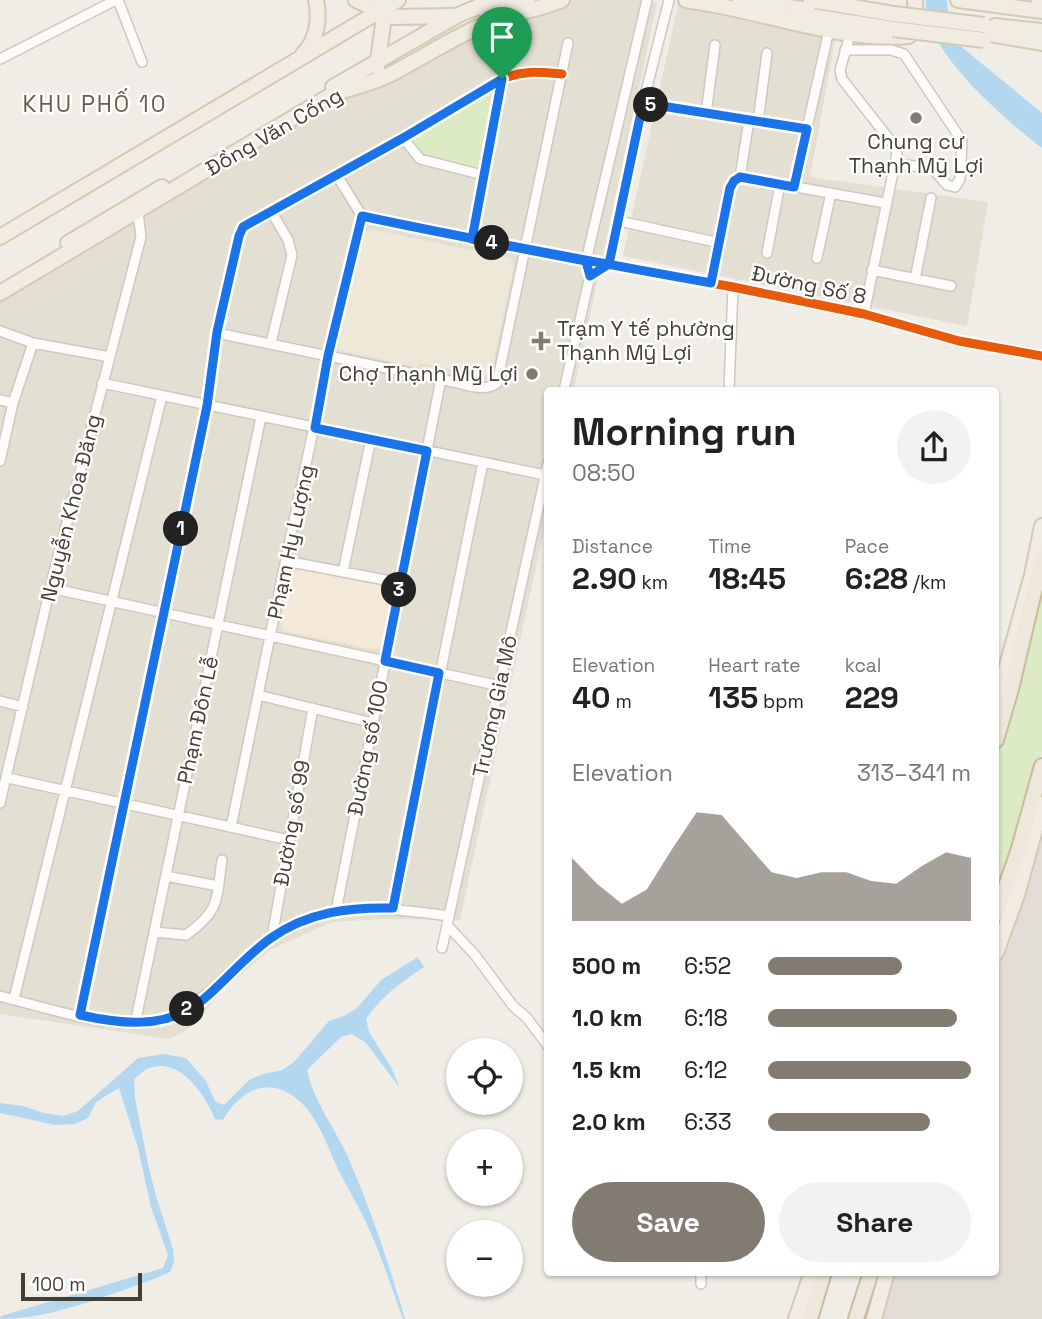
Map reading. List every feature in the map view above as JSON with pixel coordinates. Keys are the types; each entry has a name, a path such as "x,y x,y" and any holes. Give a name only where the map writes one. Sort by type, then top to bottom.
{"highway":[{"path":"999,730 1042,558"},
{"path":"999,905 1042,766"},
{"path":"810,1319 823,1276"},
{"path":"856,1319 870,1276"}],"main road":[{"path":"0,237 285,69 309,49 318,11 316,0"},
{"path":"356,0 380,5 393,17 408,18 458,15 473,17 528,0"},
{"path":"0,230 283,63 295,60 380,5 398,0"},
{"path":"458,15 495,0"},
{"name":"Đồng Văn Cống","path":"0,282 327,95 377,80 460,35 493,21 562,0"},
{"path":"811,0 894,22"},
{"path":"697,1 850,35 890,38 909,36 914,31 915,0"},
{"path":"958,0 1042,11"},
{"path":"697,1 736,1 984,33 1042,44"},
{"path":"377,80 383,24 380,5"},
{"name":"Đồng Văn Cống","path":"0,293 138,213 327,95 360,71 458,15"},
{"path":"984,33 1042,32"},
{"path":"360,71 379,46"},
{"path":"349,87 367,76 377,61"},
{"path":"999,694 1032,575 1042,526"},
{"path":"999,944 1042,804"},
{"path":"796,1319 811,1276"},
{"path":"874,1319 886,1276"}],"street":[{"path":"0,59 117,0 142,62"},
{"path":"565,387 590,276 586,261 647,0"},
{"path":"590,276 609,264 643,103 669,0"},
{"path":"645,16 664,19"},
{"path":"794,187 829,30"},
{"path":"850,35 840,70 842,79 893,144 897,153 864,314"},
{"path":"217,332 485,388 497,383 568,43"},
{"path":"706,114 715,45"},
{"path":"845,50 891,50 904,54 962,141 960,179 954,187 947,185 933,169 895,163"},
{"path":"711,283 730,188 740,177 767,53"},
{"path":"80,1015 207,406 217,332 243,227 403,138 502,79 528,71 562,75"},
{"path":"472,239 502,79"},
{"path":"643,103 807,129"},
{"path":"403,138 420,159 483,175"},
{"path":"336,174 362,216"},
{"path":"740,177 885,203"},
{"path":"767,253 780,184"},
{"path":"817,258 831,193"},
{"path":"915,279 931,198"},
{"path":"271,212 288,240 292,255 271,343"},
{"name":"Nguyễn Khoa Đăng","path":"0,803 8,778 50,589 141,237 138,213"},
{"name":"Đường Số 8","path":"362,216 733,287 864,314 959,341 1042,356"},
{"name":"Phạm Hy Lượng","path":"231,827 328,356 362,216"},
{"path":"619,221 720,243"},
{"path":"872,270 951,286"},
{"path":"729,387 733,287"},
{"path":"0,331 33,343 110,357"},
{"path":"0,461 13,404 33,343"},
{"name":"Đường số 100","path":"336,911 441,379"},
{"path":"102,383 544,475"},
{"path":"14,999 162,396"},
{"path":"0,400 13,404"},
{"name":"Phạm Đôn Lễ","path":"135,1024 261,417"},
{"path":"343,572 371,439"},
{"path":"393,908 483,462"},
{"name":"Trương Gia Mô","path":"442,948 544,480"},
{"path":"286,561 401,583"},
{"path":"50,589 500,686"},
{"path":"258,695 373,723"},
{"path":"0,701 23,707"},
{"name":"Đường số 99","path":"272,937 313,708"},
{"path":"8,778 289,840"},
{"path":"154,932 186,935 209,917 215,906 222,860"},
{"path":"166,876 218,886"},
{"path":"0,996 80,1015 135,1024 154,1022 198,1003 272,937 310,918 360,907 393,908 448,920 513,1006 527,1018 544,1041"},
{"path":"701,1276 701,1284"}],"shaded area":[{"path":"566,0 643,0 657,3 575,387 544,387 544,530 460,920 386,919 332,922 270,950 223,990 193,1025 169,1039 0,1014 0,298 341,95 445,45"},
{"path":"678,5 836,36 810,177 988,202 967,326 623,256"},
{"path":"370,229 510,258 514,265 490,377 422,363 415,367 339,350 335,343 361,234"},
{"path":"299,569 392,590 394,594 383,647 375,650 284,631 280,622 291,575"},
{"path":"1042,823 1042,1319 881,1319 893,1276 999,1276 999,965"}],"green space":[{"path":"484,97 493,102 493,107 481,165 473,171 421,160 412,142 416,135"},
{"path":"1042,574 1042,751 999,895 999,739"}],"water":[{"path":"926,0 947,0 948,14 958,44 1042,113 1042,148 988,102 951,61 928,20"},
{"path":"418,957 424,967 392,990 366,1019 369,1032 391,1067 400,1088 366,1043 352,1034 341,1037 307,1070 310,1082 348,1157 364,1197 405,1319 365,1221 321,1131 304,1106 286,1092 265,1087 246,1094 223,1120 215,1119 205,1099 189,1080 180,1072 159,1066 147,1069 134,1079 135,1098 156,1196 173,1249 174,1262 170,1272 60,1311 0,1319 1,1316 163,1268 168,1255 151,1207 138,1148 119,1088 96,1102 88,1118 75,1124 55,1125 0,1113 0,1103 63,1116 78,1111 138,1058 164,1054 186,1058 206,1081 215,1101 224,1105 249,1080 282,1070 294,1062 329,1021 357,1008 381,980"}],"cycle path":[{"path":"81,1015 207,406 217,333 243,227 403,138 502,79 524,73 562,74"},
{"path":"362,216 733,287 864,314 959,341 1042,356"}],"place":[{"name":"Chung cư Thạnh Mỹ Lợi","path":"916,118"},
{"name":"Trạm Y tế phường Thạnh Mỹ Lợi","path":"541,341"},
{"name":"Chợ Thạnh Mỹ Lợi","path":"532,374"}],"district":[{"name":"KHU PHỐ 10","path":"95,104"}],"route":[{"path":"502,79 403,138 243,227 217,332 207,406 80,1015 135,1024 154,1022 175,1015 198,1003 272,937 310,918 360,907 393,908 439,673 385,661 427,451 315,428 328,356 362,216 472,239 586,261 609,264 711,283 730,188 734,181 740,177 794,187 807,129 643,103 609,264 590,276 586,261 526,249 472,239 502,79"}]}
